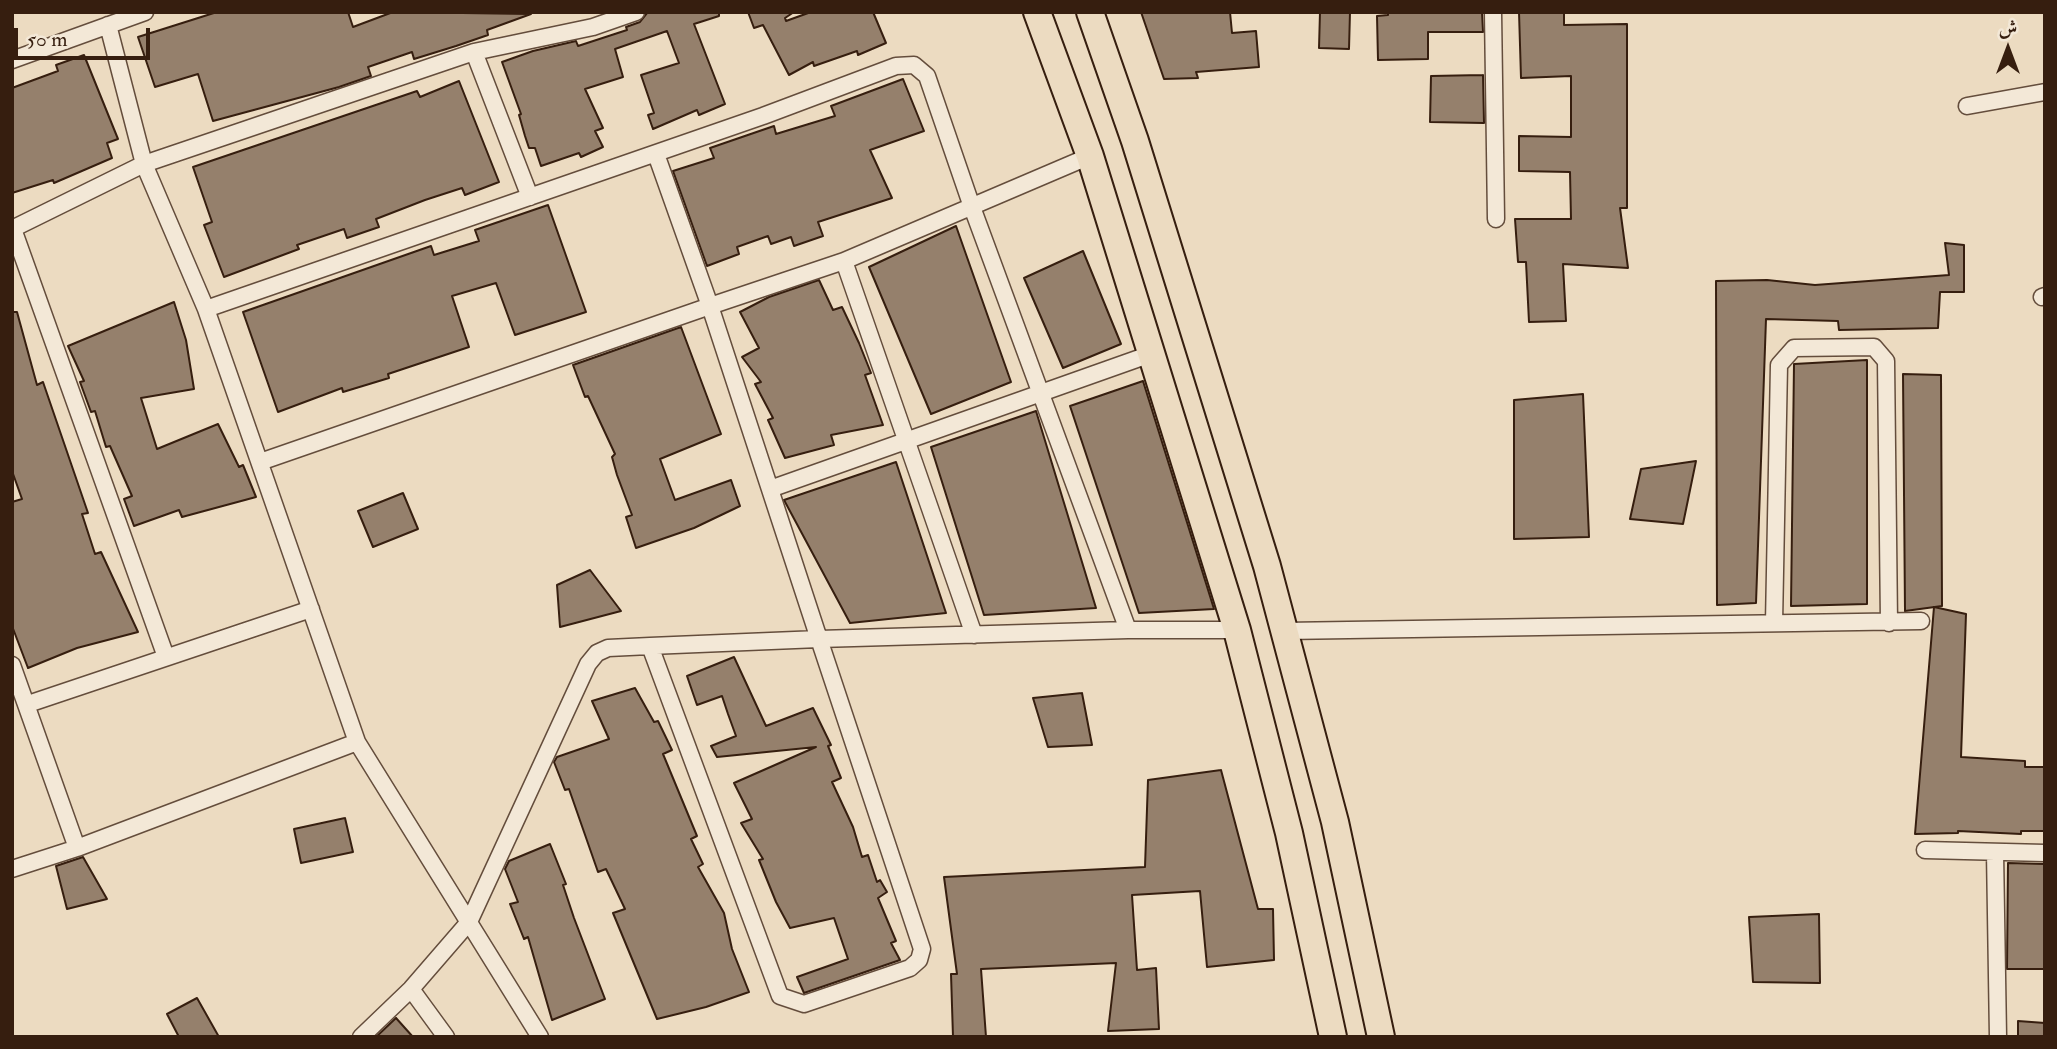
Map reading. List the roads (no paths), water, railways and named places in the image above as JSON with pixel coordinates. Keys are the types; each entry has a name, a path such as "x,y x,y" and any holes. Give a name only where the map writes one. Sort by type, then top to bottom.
{"main road":[{"path":"1037,12 1090,156 1237,630 1289,833 1332,1037"},
{"path":"1090,12 1139,154 1285,631 1335,822 1381,1037"}],"street":[{"path":"12,60 145,12"},
{"path":"166,657 12,229 144,164 474,52 591,19 636,12"},
{"path":"1493,12 1496,219"},
{"path":"108,25 144,164 206,309 357,742 540,1037"},
{"path":"474,52 530,197"},
{"path":"206,309 656,154 897,66 914,65 927,76 972,207 1128,630"},
{"path":"1967,106 2045,92"},
{"path":"650,646 780,996 804,1004 910,968 919,960 922,949 710,306 656,154"},
{"path":"260,462 844,261 1090,156"},
{"path":"844,261 974,635"},
{"path":"1774,623 1779,365 1794,348 1874,347 1886,361 1889,623"},
{"path":"770,489 1152,354"},
{"path":"28,704 310,609"},
{"path":"1285,631 1921,621"},
{"path":"361,1037 411,989 469,922 588,664 597,653 608,648 819,639 1128,630 1237,630"},
{"path":"12,665 77,848"},
{"path":"12,869 77,848 357,742"},
{"path":"1925,850 2045,853"},
{"path":"1995,852 1998,1037"},
{"path":"411,989 446,1037"}]}
